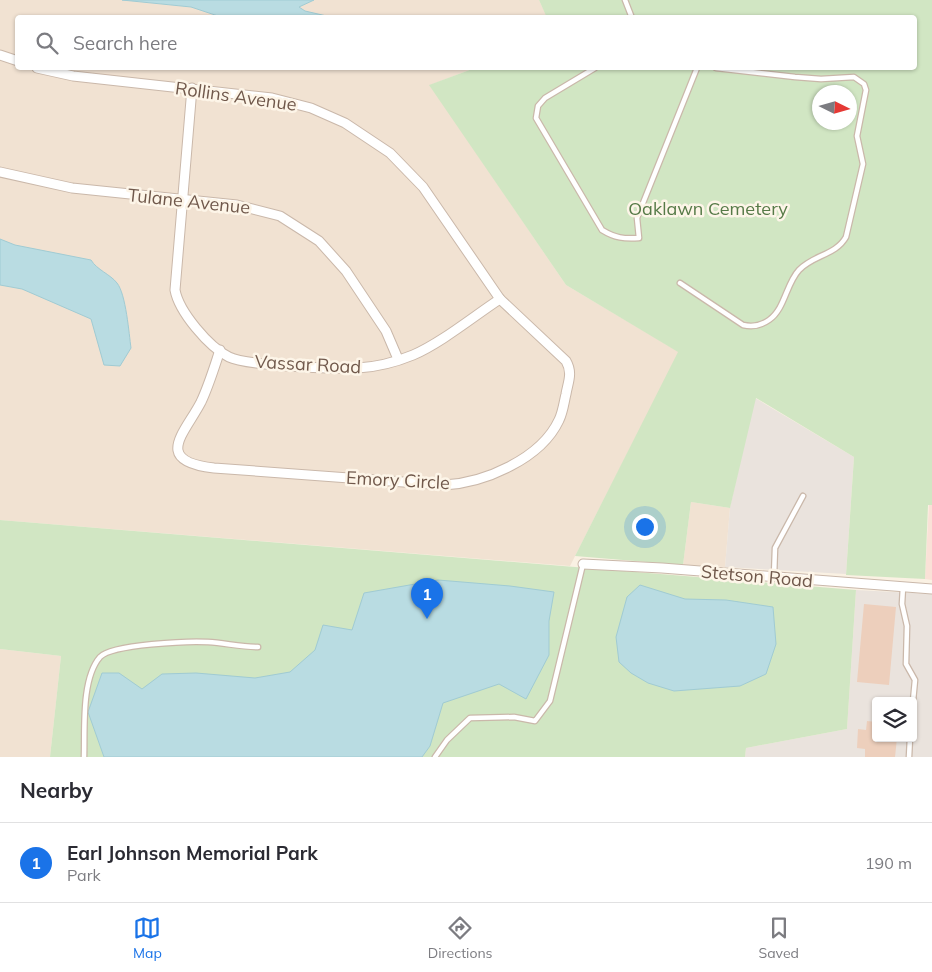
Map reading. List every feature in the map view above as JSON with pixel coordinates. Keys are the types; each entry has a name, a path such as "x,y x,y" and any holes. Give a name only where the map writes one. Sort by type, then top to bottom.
{"street":[{"path":"0,55 15,60"},
{"name":"Rollins Avenue","path":"46,70 72,76 192,88 290,101 345,123 390,153 423,187 500,299"},
{"name":"Vassar Road","path":"192,88 175,283 176,298 189,319 229,358 251,362 340,368 380,365 414,355 500,299"},
{"name":"Tulane Avenue","path":"0,172 72,188 218,202 261,209 280,216 306,231 332,254 346,271 386,331 398,359"},
{"name":"Emory Circle","path":"220,350 205,393 180,435 178,448 184,459 194,466 444,485 464,483 490,476 528,454 551,432 562,412 571,373 566,361 500,299"},
{"name":"Stetson Road","path":"583,564 662,568 932,589"}],"lane":[{"path":"625,0 631,15"},
{"path":"592,70 544,98 538,106 536,118 602,230 612,236 625,239 639,238 637,218 696,70"},
{"path":"680,283 743,325 751,326 770,320 778,311 789,286 799,270 815,258 842,244 846,237 864,164 857,136 866,90 859,79 854,76 821,79 734,70"},
{"path":"774,578 775,548 803,496"},
{"path":"435,757 447,740 470,718 514,717 535,721 550,701 583,564"},
{"path":"903,587 902,604 907,626 906,664 915,680 913,697"},
{"path":"84,757 86,710 90,678 101,656 121,647 139,645 208,642 233,647 258,647"},
{"path":"909,757 910,742"}],"shaded area":[{"path":"0,0 122,0 191,7 215,15 15,15 15,70 470,70 430,85 566,285 679,352 570,566 0,520"},
{"path":"314,0 539,0 546,15 320,15 305,11 299,7"},
{"path":"755,398 854,457 846,574 725,567 730,507"},
{"path":"691,502 730,508 725,567 683,565"},
{"path":"929,504 932,505 932,580 925,579"},
{"path":"856,590 932,594 932,757 745,757 746,748 847,729"},
{"path":"0,649 61,656 50,757 0,757"}],"green space":[{"name":"Oaklawn Cemetery","path":"539,0 932,0 932,505 928,505 925,579 846,575 854,457 756,398 730,508 691,502 683,565 575,556 678,352 566,285 429,85 470,70 917,70 917,15 546,15"},
{"path":"0,520 856,590 847,729 746,748 745,757 50,757 61,656 0,649"}],"water":[{"path":"122,0 314,0 299,7 305,11 322,15 215,15 191,7"},
{"path":"0,239 15,245 91,260 117,283 123,296 127,314 131,348 120,366 104,365 91,319 22,289 0,285"},
{"path":"438,580 554,592 549,621 549,655 526,699 499,684 443,703 430,746 422,757 104,757 88,712 102,673 119,673 142,689 162,674 196,673 255,678 290,672 315,650 323,625 352,630 364,593"},
{"path":"640,585 685,599 726,600 773,607 776,644 766,674 740,686 674,691 648,683 631,673 619,662 616,637 627,597"}],"building":[{"path":"864,604 896,607 889,685 857,682"},
{"path":"867,721 872,722 872,742 897,742 895,757 865,757 865,749 857,748 858,729 866,730"}],"place":[{"name":"Earl Johnson Memorial Park","path":"427,619"}]}
